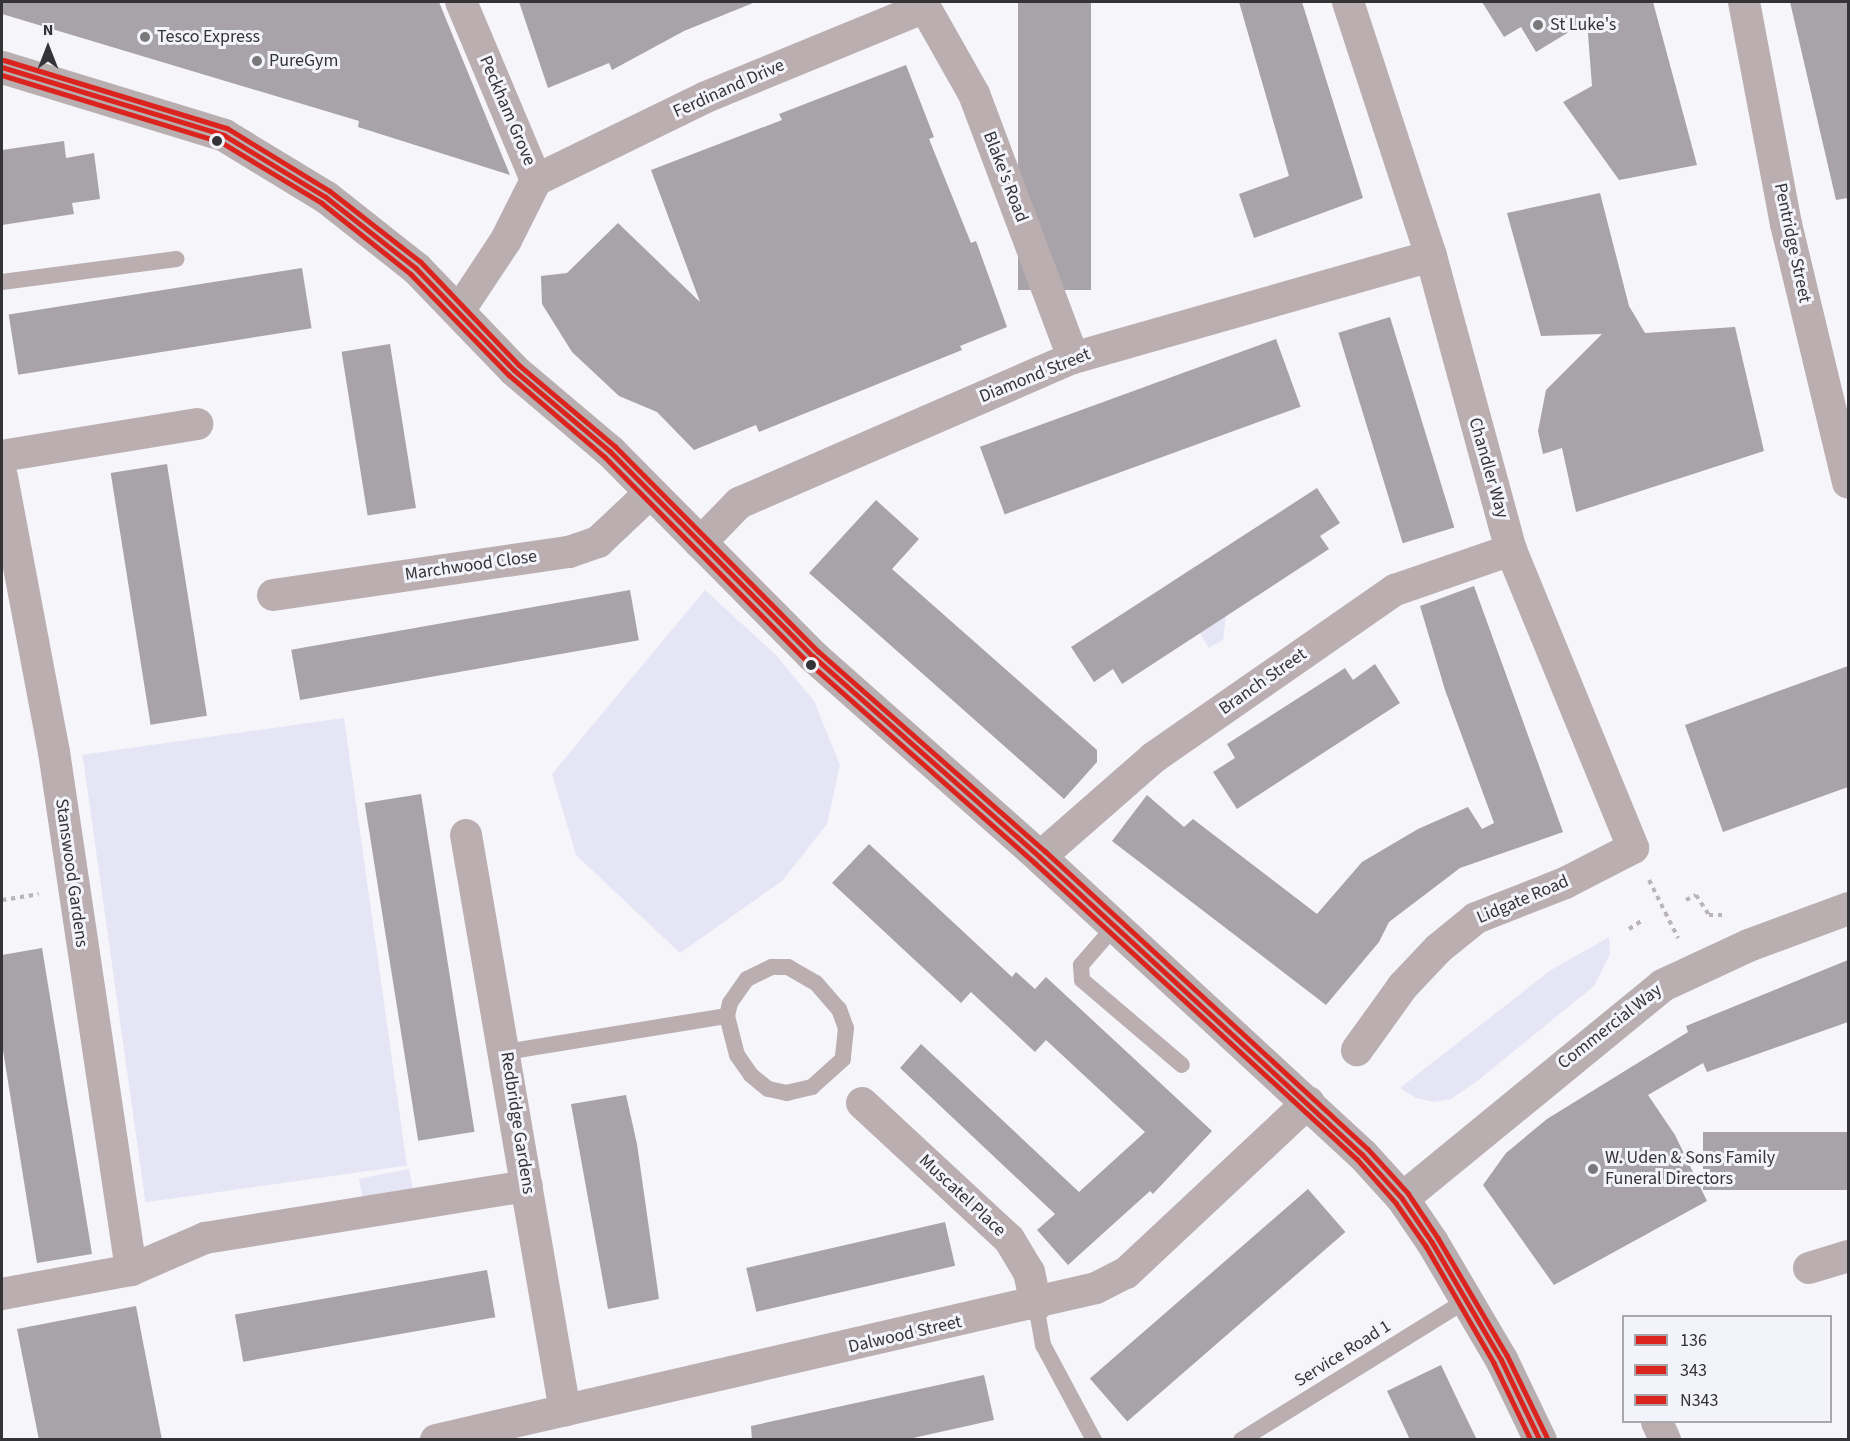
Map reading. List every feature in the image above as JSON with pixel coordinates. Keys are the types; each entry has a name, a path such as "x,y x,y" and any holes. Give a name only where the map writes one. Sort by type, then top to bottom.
{"main road":[{"path":"2,67 224,135 326,197 416,268 514,369 610,451 649,494 813,656 1040,857 1309,1102 1402,1198 1501,1359 1540,1440"},
{"name":"Commercial Way","path":"1402,1198 1662,985 1748,945 1848,908"}],"street":[{"name":"Peckham Grove","path":"459,311 506,240 536,180 461,2"},
{"name":"Chandler Way","path":"1348,2 1431,256 1511,550 1633,848"},
{"name":"Pentridge Street","path":"1744,2 1786,224 1848,483"},
{"name":"Ferdinand Drive","path":"536,180 706,97 924,4"},
{"name":"Blake's Road","path":"924,4 974,94 1073,358"},
{"name":"Diamond Street","path":"700,543 739,503 1073,358 1431,256"},
{"path":"2,456 197,424"},
{"name":"Stanswood Gardens","path":"2,477 54,752 131,1270"},
{"name":"Marchwood Close","path":"273,595 569,552 598,542 649,494"},
{"name":"Branch Street","path":"1040,857 1153,758 1395,590 1511,550"},
{"name":"Redbridge Gardens","path":"466,835 506,1052 565,1411"},
{"name":"Lidgate Road","path":"1357,1050 1403,986 1438,949 1476,918 1566,883 1633,848"},
{"name":"Dalwood Street","path":"435,1440 1035,1305 1096,1288 1125,1273 1309,1102"},
{"name":"Muscatel Place","path":"862,1103 1009,1239 1029,1272 1035,1305"},
{"path":"2,1294 131,1270 205,1238 527,1186"},
{"path":"1809,1268 1848,1256"},
{"path":"1657,1423 1665,1440"}],"lane":[{"path":"2,282 176,260"},
{"path":"1115,926 1080,965 1082,980 1182,1065"},
{"path":"772,967 797,970 816,983 839,1009 846,1028 843,1059 812,1087 787,1093 768,1089 751,1075 737,1055 726,1016 741,985 755,973 772,967"},
{"path":"506,1052 726,1016"},
{"name":"Service Road 1","path":"1241,1440 1466,1301"},
{"path":"1035,1305 1043,1345 1094,1440"}],"path":[{"path":"1633,848 1669,920"},
{"path":"1686,900 1696,895 1709,915"},
{"path":"1629,929 1643,920"}],"shaded area":[{"path":"1195,566 1226,615 1223,640 1209,648 1169,584"},
{"path":"705,590 776,655 814,701 840,765 827,824 782,881 680,953 576,855 552,774"},
{"path":"344,718 407,1166 145,1202 83,755"},
{"path":"1609,937 1610,954 1594,986 1476,1082 1451,1099 1434,1102 1416,1098 1400,1088 1551,970"},
{"path":"409,1169 414,1194 364,1203 359,1179"}],"building":[{"path":"2,2 439,2 510,175 358,127 359,121 2,14"},
{"path":"519,2 753,3 684,31 612,70 609,63 548,88"},
{"path":"1018,2 1091,2 1091,290 1018,290"},
{"path":"1239,2 1302,2 1363,198 1254,238 1239,194 1289,176"},
{"path":"1482,2 1653,2 1697,165 1619,180 1563,102 1592,86 1587,21 1536,52 1521,27 1504,37"},
{"path":"1790,2 1848,2 1848,198 1836,200"},
{"path":"906,65 934,137 929,139 971,243 976,241 1007,327 960,346 962,350 759,432 756,425 694,450 657,412 619,396 572,352 542,304 541,276 567,273 618,223 700,302 651,170 782,120 779,114"},
{"path":"64,141 66,158 94,153 100,199 72,203 74,214 2,225 2,150"},
{"path":"1600,193 1629,306 1645,333 1735,327 1764,451 1576,512 1562,448 1543,454 1538,431 1546,390 1602,334 1541,336 1507,213"},
{"path":"302,268 312,328 18,375 9,314"},
{"path":"1390,317 1454,527 1403,543 1338,333"},
{"path":"1276,339 1301,407 1005,514 980,447"},
{"path":"390,344 416,508 368,516 342,352"},
{"path":"167,464 207,716 151,725 111,473"},
{"path":"1317,488 1340,523 1320,536 1329,549 1122,684 1113,669 1094,682 1071,647"},
{"path":"876,500 919,539 892,569 1097,750 1097,762 1064,799 809,573"},
{"path":"1474,586 1563,832 1460,868 1389,922 1379,942 1326,1005 1112,841 1147,795 1184,827 1193,819 1317,914 1362,862 1418,829 1468,807 1482,829 1494,823 1445,690 1420,606"},
{"path":"630,590 639,640 300,700 291,650"},
{"path":"1375,664 1400,703 1237,809 1213,772 1235,758 1227,744 1345,668 1353,680"},
{"path":"1848,666 1848,787 1723,832 1685,725"},
{"path":"421,794 475,1132 418,1141 365,803"},
{"path":"869,844 1012,977 1016,972 1035,989 1046,977 1212,1131 1153,1194 1150,1191 1068,1265 1037,1230 1055,1214 900,1068 921,1044 1079,1192 1145,1132 1046,1040 1035,1052 971,992 961,1003 832,883"},
{"path":"42,948 92,1254 37,1263 2,1044 2,955"},
{"name":"W. Uden & Sons Family Funeral Directors","path":"1848,960 1848,1022 1707,1072 1703,1063 1648,1095 1675,1135 1707,1201 1554,1285 1483,1185 1506,1153 1547,1119 1688,1032 1686,1026"},
{"path":"626,1095 637,1144 659,1299 608,1309 571,1104"},
{"path":"1703,1132 1848,1132 1848,1190 1703,1190"},
{"path":"1308,1189 1345,1232 1127,1422 1090,1379"},
{"path":"945,1222 955,1266 756,1312 746,1268"},
{"path":"487,1270 495,1317 243,1362 235,1314"},
{"path":"136,1306 162,1440 39,1440 17,1329"},
{"path":"1441,1365 1477,1440 1410,1440 1387,1391"},
{"path":"984,1375 994,1420 904,1440 752,1440 751,1426"}],"transit line":[{"name":"N343","path":"4,60 227,128 330,191 421,262 519,365 615,446 818,651 1045,851 1368,1149 1408,1193 1438,1238 1507,1355 1547,1437"},
{"name":"136","path":"2,67 224,135 326,197 416,268 514,370 610,451 813,656 1040,857 1362,1154 1402,1198 1432,1242 1501,1359 1540,1440"},
{"name":"343","path":"2,75 221,142 322,203 411,274 509,375 605,457 808,662 1035,863 1357,1159 1396,1203 1426,1246 1494,1363 1531,1440"}],"place":[{"name":"St Luke's","path":"1538,25"},
{"name":"Tesco Express","path":"145,37"},
{"name":"PureGym","path":"257,61"},
{"name":"W. Uden & Sons Family Funeral Directors","path":"1593,1169"}]}
